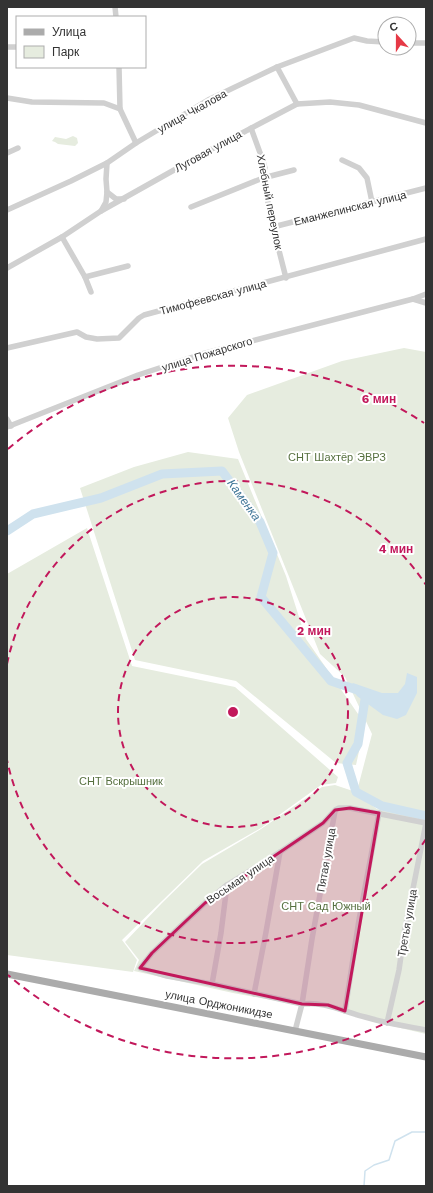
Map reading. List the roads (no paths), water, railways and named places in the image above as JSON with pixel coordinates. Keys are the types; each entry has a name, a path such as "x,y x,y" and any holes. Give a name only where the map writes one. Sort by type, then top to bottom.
{"main road":[{"name":"улица Орджоникидзе","path":"7,974 426,1057"}],"street":[{"name":"улица Чкалова","path":"7,210 107,163 136,143 208,100 277,67 354,38 377,42"},
{"path":"277,67 297,104"},
{"path":"119,68 120,109 136,143"},
{"path":"7,98 32,102 104,103 120,109"},
{"name":"Луговая улица","path":"7,268 208,151 297,104 330,102 359,105 426,123"},
{"name":"Хлебный переулок","path":"251,128 263,161 263,178 273,227 286,278"},
{"path":"7,153 18,148"},
{"path":"342,160 359,168 367,178 372,202"},
{"path":"101,212 106,202 107,163"},
{"path":"191,206 263,178 294,170"},
{"name":"Еманжелинская улица","path":"273,227 426,188"},
{"path":"107,192 116,198 124,200"},
{"path":"62,237 85,277 91,292"},
{"name":"Тимофеевская улица","path":"7,348 77,332 86,337 98,339 119,338 144,315 426,240"},
{"path":"85,277 128,266"},
{"name":"улица Пожарского","path":"9,427 138,375 202,354 413,299 426,294"},
{"name":"улица Пожарского","path":"413,299 426,302"},
{"path":"7,419 9,427"},
{"path":"335,810 339,808 350,808 426,823"},
{"name":"Восьмая улица","path":"212,984 168,976 140,968 152,953 204,903 227,885 323,823 335,810"},
{"name":"Пятая улица","path":"295,1030 302,1004 313,932 335,810"},
{"path":"345,1011 359,920 379,814"},
{"name":"Третья улица","path":"387,1023 399,970 404,934 426,823"},
{"path":"254,994 280,852"},
{"path":"227,885 221,933 212,984 302,1004 310,1003 328,1006 387,1023 426,1030"}],"water":[{"path":"407,673 417,677 417,693 406,715 397,719 383,715 357,696 351,686 353,683 382,693 398,693 405,684"}],"waterway":[{"name":"Каменка","path":"7,531 33,514 101,498 162,474 222,471 260,522 273,553 261,597 331,681 366,693 358,744 347,763 356,792 382,806 426,816"},
{"path":"364,1186 365,1171 374,1165 389,1160 395,1141 412,1132 426,1132"}],"park label":[{"name":"СНТ Шахтёр ЭВРЗ","path":"337,457"},
{"name":"СНТ Вскрышник","path":"121,781"},
{"name":"СНТ Сад Южный","path":"326,906"}]}
